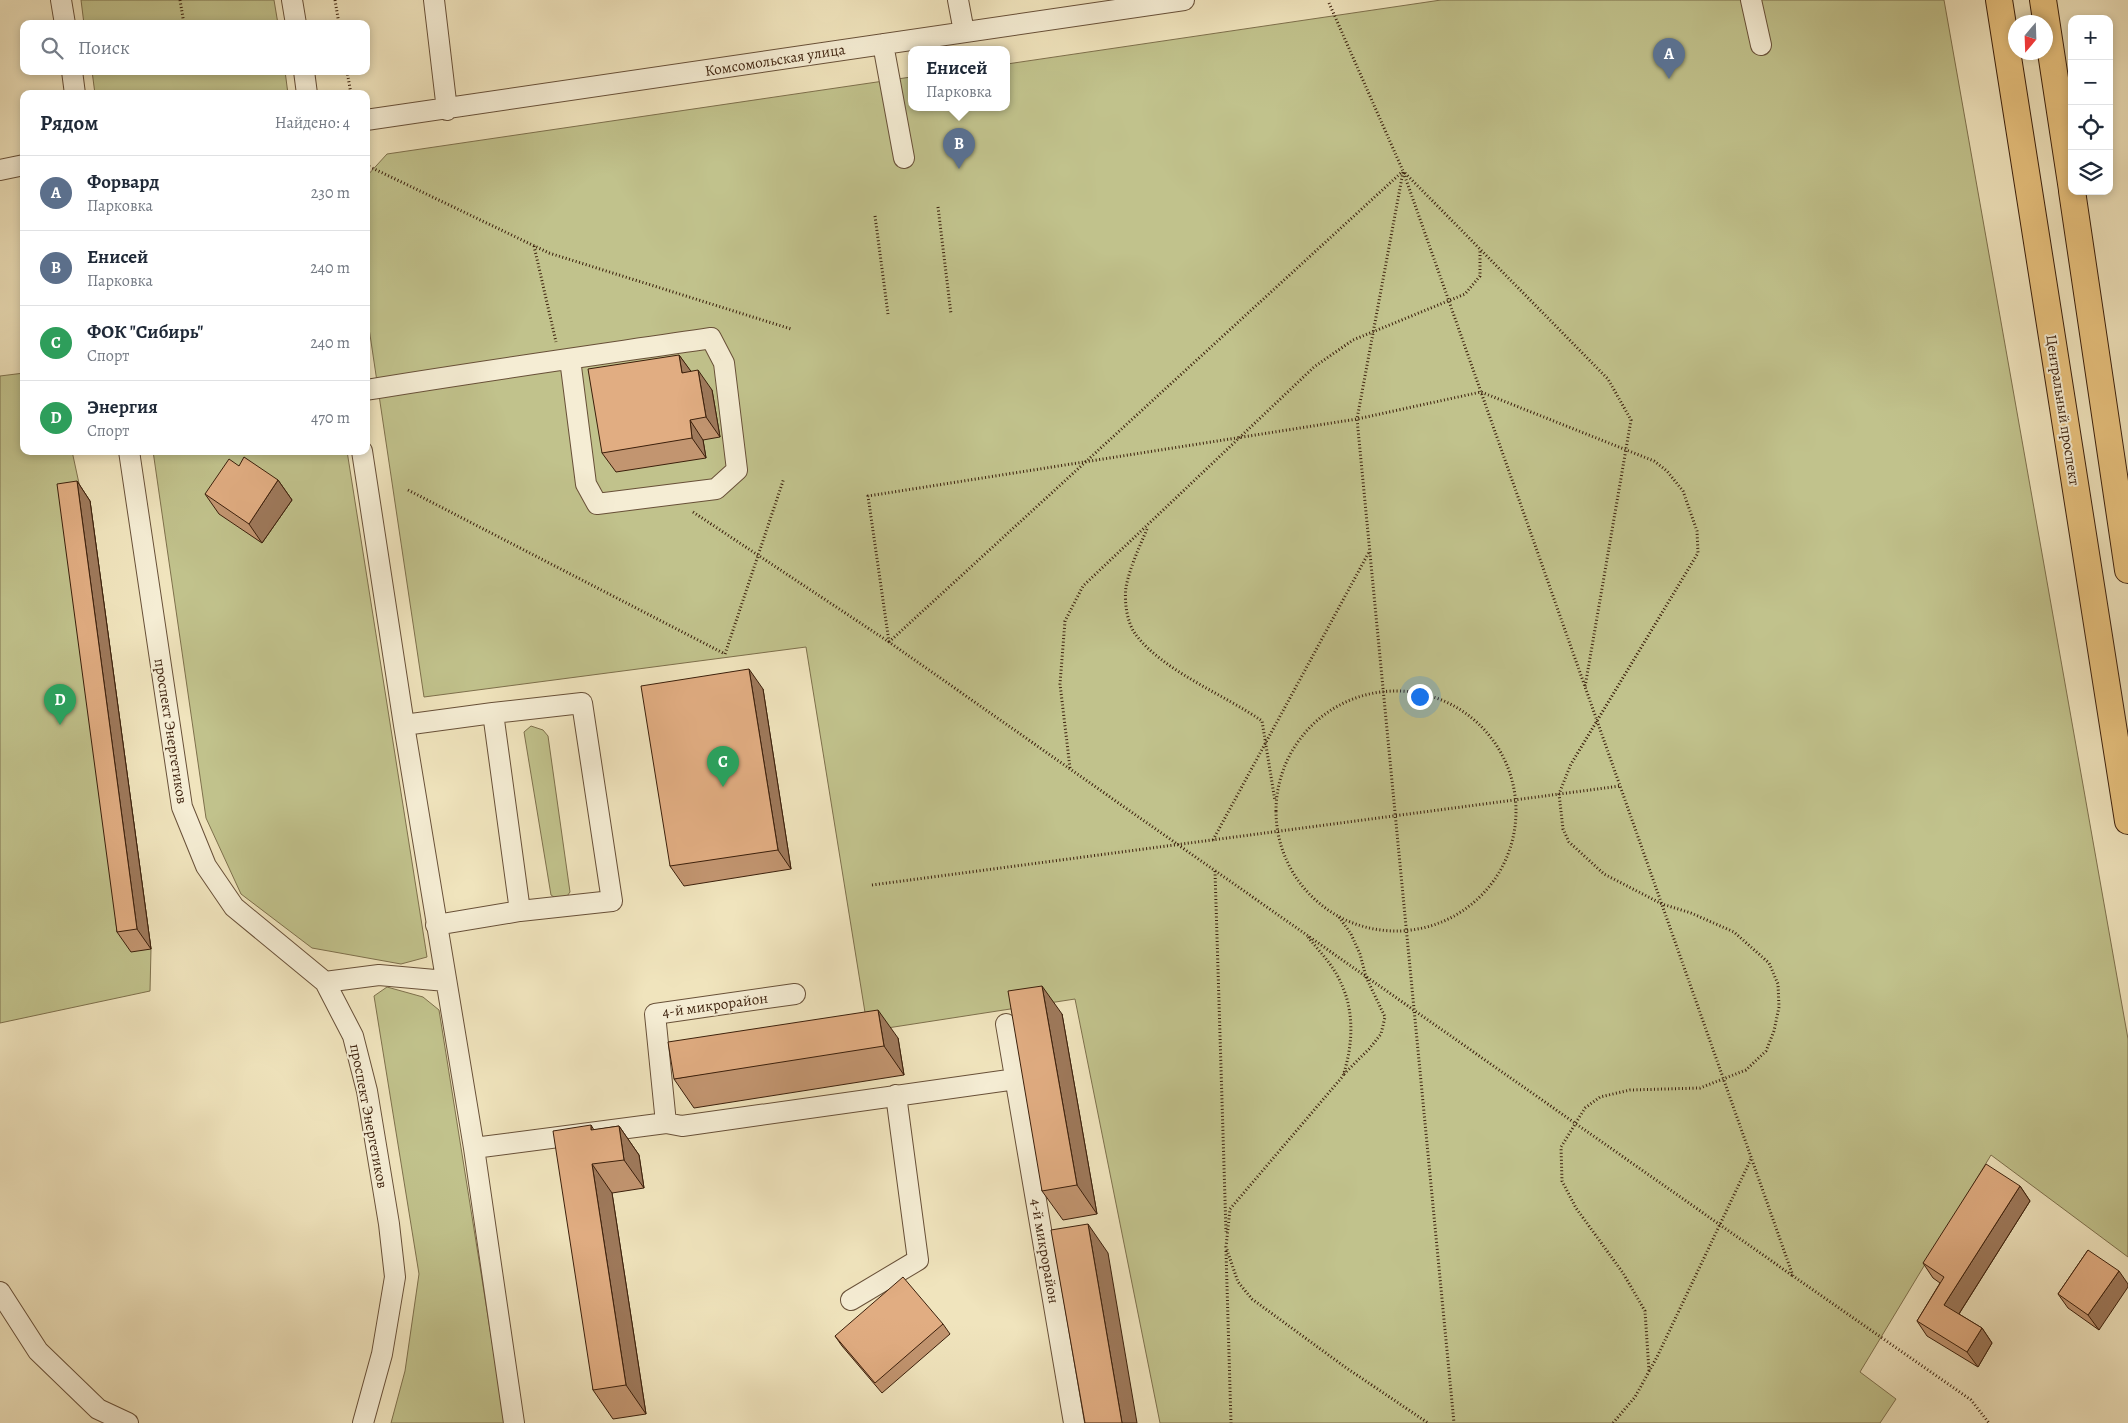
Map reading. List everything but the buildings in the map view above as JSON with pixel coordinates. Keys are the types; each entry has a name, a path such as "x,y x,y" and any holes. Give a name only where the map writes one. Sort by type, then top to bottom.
{"main road":[{"name":"Центральный проспект","path":"1999,0 2128,821"},
{"path":"2044,0 2068,164"},
{"path":"2073,195 2128,570"}],"street":[{"path":"61,0 64,20"},
{"path":"292,0 295,20"},
{"path":"434,0 447,110"},
{"path":"958,0 964,32"},
{"name":"Комсомольская улица","path":"370,120 447,110 1184,0"},
{"path":"1751,0 1761,45"},
{"path":"882,44 904,158"},
{"path":"73,75 74,90"},
{"path":"305,75 306,90"},
{"path":"0,170 20,166"},
{"path":"370,389 563,353 710,338 724,363 737,470 716,489 598,504 586,484 563,353"},
{"name":"проспект Энергетиков","path":"130,455 182,807 206,866 234,907 325,982 353,1036 367,1091 389,1224 395,1277 382,1354 362,1423"},
{"path":"363,455 404,725 474,1148 514,1423"},
{"path":"404,725 582,703 612,901 520,911 436,924"},
{"path":"493,713 520,911"},
{"path":"325,982 379,975 446,982"},
{"name":"4-й микрорайон","path":"666,1123 654,1014 795,994"},
{"name":"4-й микрорайон","path":"1006,1024 1074,1423"},
{"path":"474,1148 666,1123 682,1126 1016,1079"},
{"path":"851,1300 918,1260 896,1095"},
{"path":"0,1292 38,1351 98,1409 128,1423"}],"path":[{"path":"180,0 183,20"},
{"path":"335,0 338,20"},
{"path":"1329,3 1403,171 1793,1276"},
{"path":"348,75 350,90"},
{"path":"370,167 549,253 791,329"},
{"path":"1403,171 1608,379 1631,420 1585,687"},
{"path":"1403,171 1357,419 1454,1423"},
{"path":"889,642 1403,171"},
{"path":"938,207 951,314"},
{"path":"875,216 888,314"},
{"path":"534,246 563,353"},
{"path":"1070,770 1060,684 1065,621 1084,586 1314,367 1353,340 1465,294 1480,276 1480,249"},
{"path":"889,642 868,496 1357,419 1481,392 1626,449 1654,461 1667,471 1683,491 1697,531 1698,553 1570,764 1559,794 1563,829 1569,842 1604,874 1662,904 1691,913 1734,932 1769,963 1778,984 1780,1007 1774,1031 1766,1051 1746,1070 1700,1088 1630,1090 1600,1097 1585,1108 1562,1147 1562,1181 1576,1208 1623,1273 1645,1311 1649,1371"},
{"path":"408,490 725,654 784,478"},
{"path":"686,507 889,642 1972,1400 1989,1423"},
{"path":"1148,526 1126,588 1128,618 1134,634 1149,651 1168,664 1262,721 1267,740 1279,842 1293,875 1317,903 1348,922 1383,932 1419,930 1456,917 1487,892 1508,858 1518,820 1514,781 1498,745 1471,716 1436,697 1397,690 1358,696 1326,713 1300,738 1282,770 1275,806"},
{"path":"1213,840 1370,551"},
{"path":"872,885 1620,786"},
{"path":"1215,871 1231,1423"},
{"path":"1338,916 1351,934 1360,954 1366,976 1385,1017 1381,1034 1230,1209 1226,1247 1238,1282 1252,1299 1345,1367 1428,1423"},
{"path":"1305,934 1340,980 1347,1000 1351,1023 1350,1054 1343,1076"},
{"path":"1613,1423 1635,1397 1649,1371 1751,1158"}],"green space":[{"path":"81,0 274,0 277,20 84,20"},
{"path":"1441,0 1944,0 2128,1039 2128,1257 1991,1155 1860,1372 1896,1399 1880,1423 1160,1423 1075,999 868,1031 806,647 424,697 370,335 370,173 387,154 908,77 908,111 1010,111 1010,64"},
{"path":"93,75 286,75 287,90 94,90"},
{"path":"20,374 20,455 73,455 83,502 90,501 151,949 150,991 0,1023 0,376"},
{"path":"154,455 348,455 427,957 401,964 312,948 241,894 206,818"},
{"path":"531,726 543,730 548,736 570,892 565,899 557,899 551,895 524,732"},
{"path":"387,987 423,997 439,1010 505,1423 391,1423 405,1371 419,1274 374,996"}],"place":[{"name":"Форвард","path":"1669,79"},
{"name":"Енисей","path":"959,169"},
{"name":"Энергия","path":"60,725"},
{"name":"ФОК \"Сибирь\"","path":"723,787"}]}
